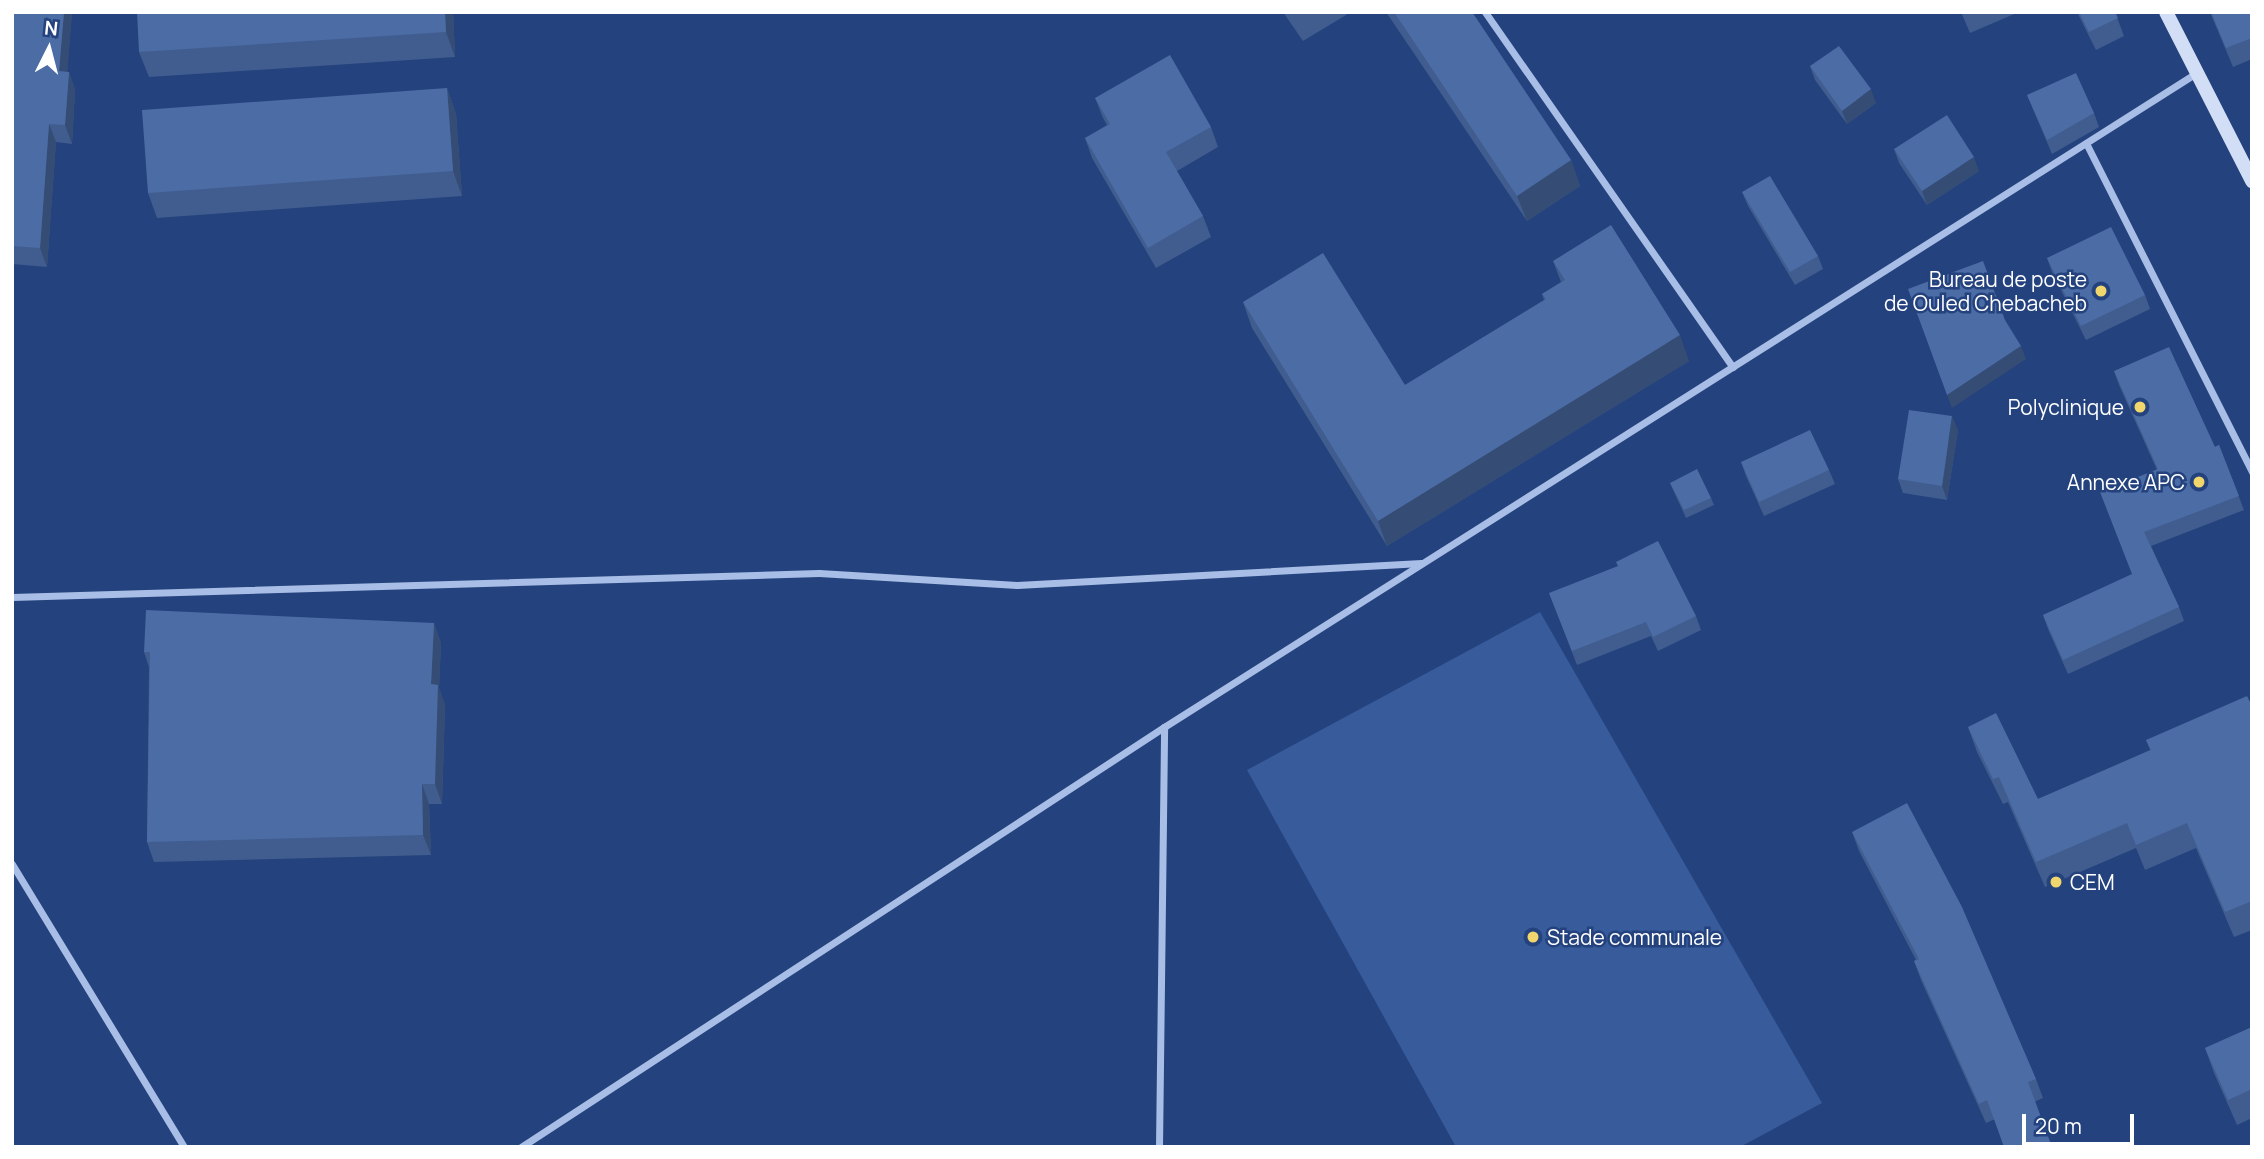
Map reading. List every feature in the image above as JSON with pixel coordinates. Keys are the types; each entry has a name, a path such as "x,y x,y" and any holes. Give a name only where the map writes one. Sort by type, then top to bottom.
{"main road":[{"path":"2166,12 2252,181"}],"street":[{"path":"1485,12 1733,367"},
{"path":"521,1147 1164,727 2196,73"},
{"path":"2086,143 2252,472"},
{"path":"12,597 819,573 1017,585 1423,563"},
{"path":"1159,1147 1164,727"},
{"path":"12,864 184,1147"}],"shaded area":[{"name":"Stade communale","path":"1540,612 1822,1103 1740,1147 1456,1147 1247,770"}],"building":[{"path":"12,12 64,12 59,71 69,72 65,125 49,124 40,248 12,246"},
{"path":"137,12 445,12 446,32 139,52"},
{"path":"1394,12 1472,12 1571,160 1517,196"},
{"path":"2079,12 2115,12 2118,18 2089,32"},
{"path":"2211,12 2252,12 2252,38 2226,48"},
{"path":"1839,46 1871,89 1842,111 1810,66"},
{"path":"1170,55 1211,127 1166,152 1203,216 1148,248 1085,138 1110,124 1095,98"},
{"path":"2076,73 2094,113 2047,140 2027,95"},
{"path":"447,88 453,171 148,193 142,110"},
{"path":"1947,115 1974,157 1922,191 1894,149"},
{"path":"1770,176 1818,256 1790,272 1742,192"},
{"path":"1611,225 1680,335 1378,521 1243,302 1323,253 1405,385 1546,299 1542,294 1565,280 1553,261"},
{"name":"Bureau de poste de Ouled Chebacheb","path":"2111,227 2145,295 2081,326 2047,258"},
{"path":"1983,261 2005,320 2021,346 1947,395 1908,289"},
{"path":"2169,347 2215,447 2219,445 2239,496 2144,532 2179,607 2063,660 2043,615 2132,574 2100,492 2158,469 2114,371"},
{"path":"1909,410 1952,416 1942,486 1898,479"},
{"path":"1810,430 1829,470 1759,502 1741,462"},
{"path":"1697,469 1711,498 1684,510 1670,483"},
{"path":"1658,541 1696,616 1653,637 1646,622 1572,651 1549,593 1618,566 1616,562"},
{"path":"146,610 434,623 431,684 438,685 435,784 422,784 423,835 147,842 150,652 144,652"},
{"path":"2247,696 2252,706 2252,901 2225,912 2187,823 2136,845 2127,823 2036,862 1999,777 1993,779 1968,727 1996,713 2038,799 2151,750 2146,740"},
{"path":"1907,803 1962,907 2036,1079 2028,1082 2052,1147 2004,1147 1987,1100 1979,1104 1914,961 1919,959 1852,832"},
{"path":"2252,1027 2252,1089 2228,1100 2205,1048"}],"place":[{"name":"Bureau de poste de Ouled Chebacheb","path":"2101,291"},
{"name":"Polyclinique","path":"2140,407"},
{"name":"Annexe APC","path":"2199,482"},
{"name":"CEM","path":"2056,882"},
{"name":"Stade communale","path":"1533,937"}]}
